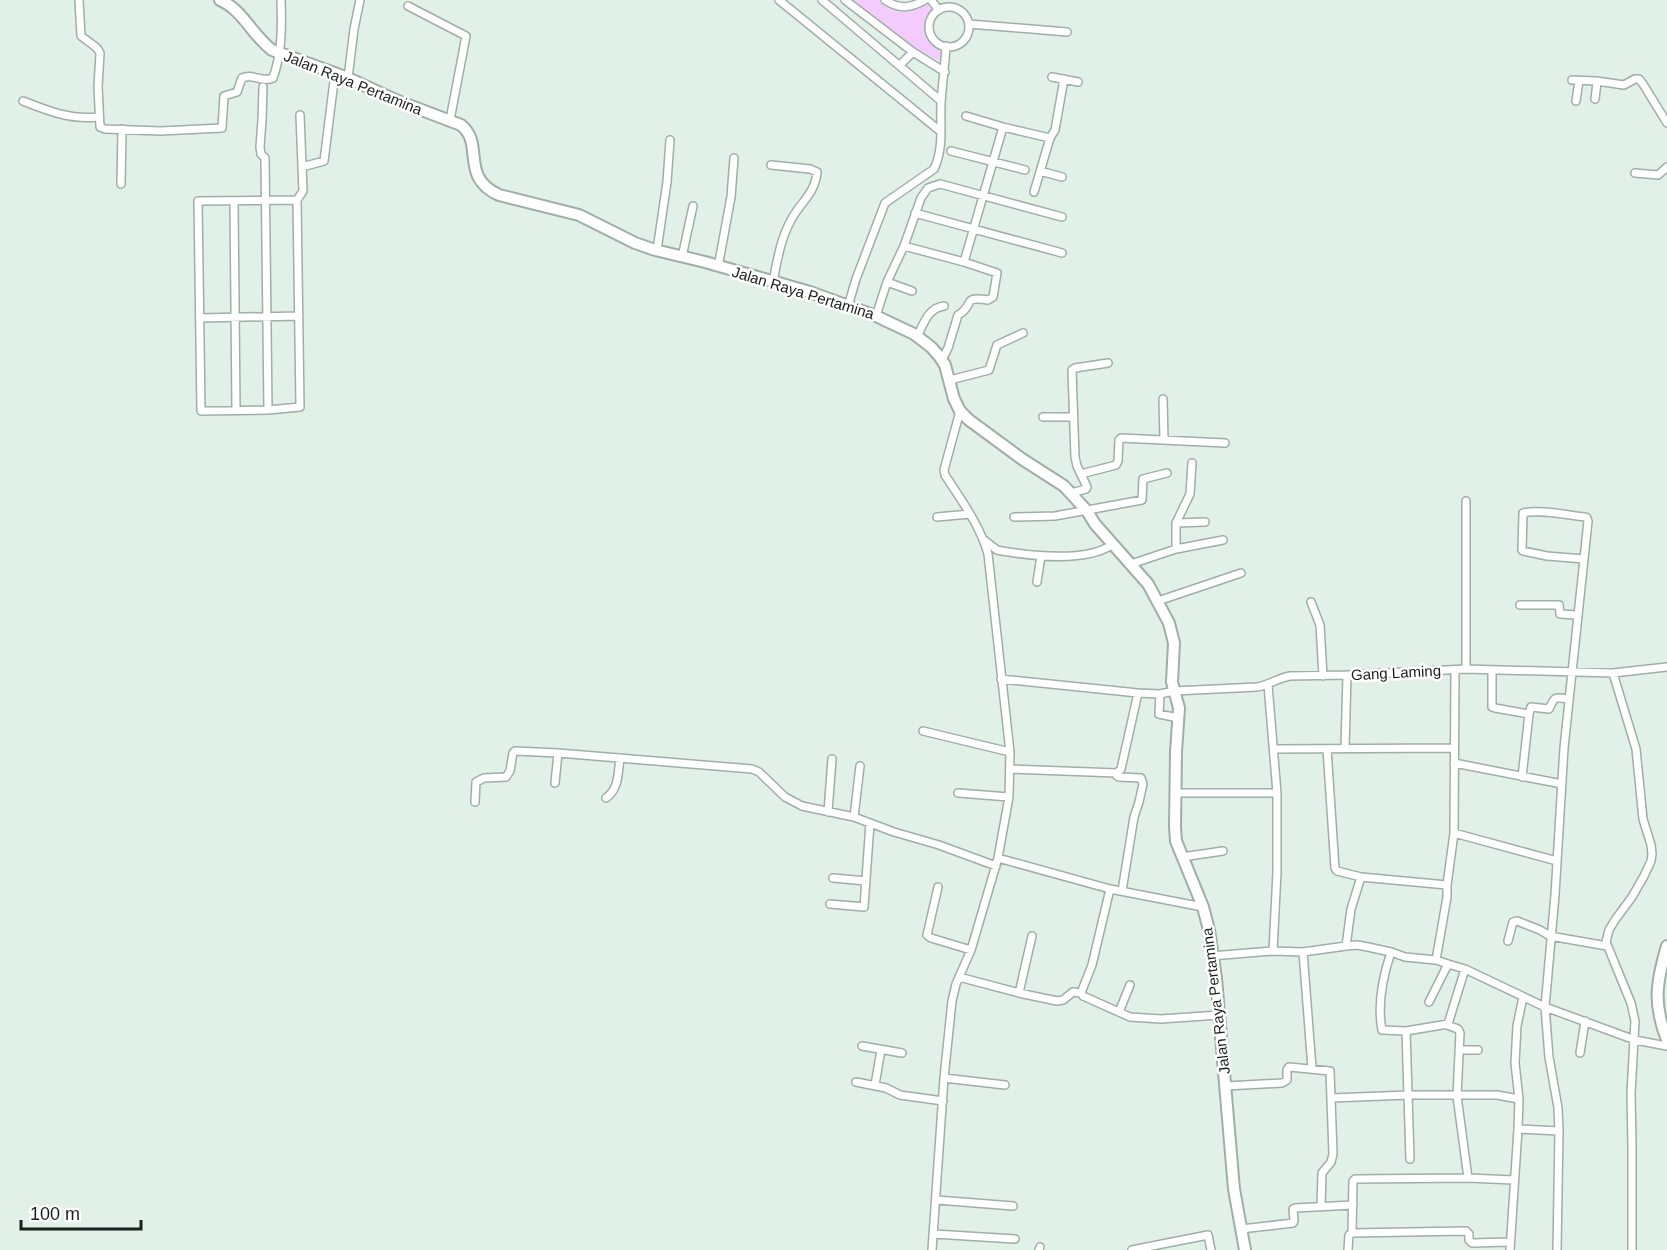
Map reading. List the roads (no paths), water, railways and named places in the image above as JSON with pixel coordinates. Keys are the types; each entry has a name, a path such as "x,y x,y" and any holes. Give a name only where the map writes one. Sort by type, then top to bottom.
{"main road":[{"name":"Jalan Raya Pertamina","path":"220,0 240,14 265,45 272,50 348,78 398,101 461,125 468,130 471,138 477,176 489,191 579,215 635,243 657,250 810,292 876,316 917,337 931,346 942,360 960,411 1022,459 1064,486 1088,510 1095,524 1148,584 1171,628 1174,643 1172,671 1179,708 1175,827 1178,848 1203,907 1209,930 1216,978 1234,1189 1245,1250"},
{"path":"1667,946 1658,982 1658,1011 1667,1041"}],"street":[{"path":"79,0 81,36 100,53 98,117 102,128 161,131 222,128 224,96 237,92 242,78 245,76 267,81 273,78 280,53 281,0"},
{"path":"348,78 360,0"},
{"path":"779,0 940,131"},
{"path":"822,0 941,100"},
{"path":"845,0 913,52 945,72"},
{"path":"885,0 904,8 925,0"},
{"path":"931,0 961,11 966,17 969,31 961,43 954,46 936,42 930,31 931,20 944,6"},
{"path":"961,0 961,11"},
{"path":"408,6 466,36 450,120"},
{"path":"969,24 1067,32"},
{"path":"848,306 882,208 889,200 934,170 941,148 941,100 946,46"},
{"path":"900,65 913,52"},
{"path":"302,166 324,161 335,73"},
{"path":"1052,77 1077,82"},
{"path":"1034,192 1050,138 1055,130 1064,79"},
{"path":"1576,101 1576,81 1624,85 1638,79 1667,123"},
{"path":"1595,99 1598,82"},
{"path":"263,87 260,147 261,154 265,158 268,410"},
{"path":"23,101 56,114 98,117"},
{"path":"297,200 198,201 201,411 300,407 297,200 303,191 300,114"},
{"path":"966,116 1050,138"},
{"path":"964,262 1003,127"},
{"path":"121,184 122,129"},
{"path":"657,250 667,182 670,140"},
{"path":"951,151 1025,170"},
{"path":"718,267 731,197 734,158"},
{"path":"771,165 810,169 817,172 810,194 789,223 779,249 773,282"},
{"path":"1635,173 1658,175 1667,167"},
{"path":"1040,171 1062,177"},
{"path":"876,316 915,213 928,188 945,185 1062,217"},
{"path":"234,201 236,410"},
{"path":"682,257 693,206"},
{"path":"915,213 1062,253"},
{"path":"904,246 997,273 993,297 988,300 971,299 964,312 958,315 942,360"},
{"path":"887,282 912,291"},
{"path":"917,337 927,315 939,306 944,306"},
{"path":"200,318 299,316"},
{"path":"950,381 989,370 997,345 1023,333"},
{"path":"1071,493 1087,488 1075,457 1072,370 1108,363"},
{"path":"1163,399 1164,440"},
{"path":"932,1250 944,1078 952,1001 956,984 971,950 997,862 1009,797 1010,769 988,554 984,540 944,470 960,411"},
{"path":"1043,417 1073,417"},
{"path":"1081,474 1116,465 1120,439 1225,443"},
{"path":"1176,549 1176,523 1191,494 1192,463"},
{"path":"1014,517 1055,516 1142,500 1142,479 1167,473"},
{"path":"1466,501 1466,669"},
{"path":"1557,1250 1558,1108 1549,1057 1545,1007 1569,699 1584,559 1587,518 1537,512 1523,513 1523,551 1546,556 1584,559"},
{"path":"936,517 970,514"},
{"path":"1176,523 1205,522"},
{"path":"984,540 997,550 1065,557 1104,551 1113,544"},
{"path":"1131,564 1176,549 1223,540"},
{"path":"1037,582 1041,556"},
{"path":"1158,601 1241,573"},
{"path":"1311,602 1320,625 1323,676"},
{"path":"1520,605 1559,604 1560,614 1577,615"},
{"name":"Gang Laming","path":"1001,679 1160,694 1174,691 1268,685 1283,677 1466,669 1617,672 1667,667"},
{"path":"1437,960 1454,833 1455,670"},
{"path":"1492,670 1492,707 1529,714"},
{"path":"1617,672 1636,749 1643,819 1652,854 1651,861 1638,887 1615,920 1607,937 1607,946 1634,1012 1639,1041 1631,1093 1632,1250"},
{"path":"1345,748 1347,675"},
{"path":"1268,685 1277,793 1277,872 1273,951"},
{"path":"1117,773 1121,769 1138,693"},
{"path":"1160,694 1159,714 1178,718"},
{"path":"1522,777 1531,707 1549,709 1552,699 1569,699"},
{"path":"923,731 1010,752"},
{"path":"1274,749 1454,748"},
{"path":"1327,749 1335,868 1339,872 1361,877 1447,885"},
{"path":"475,802 477,780 506,777 510,771 515,751 752,769 759,772 785,797 802,806 854,817 997,862 1110,889 1203,907"},
{"path":"555,783 558,753"},
{"path":"606,798 615,788 620,758"},
{"path":"828,812 832,759"},
{"path":"1454,764 1562,784"},
{"path":"854,817 860,766"},
{"path":"1010,769 1117,773 1119,777 1140,778 1143,784 1134,817 1122,891"},
{"path":"958,793 1009,797"},
{"path":"1175,794 1277,793"},
{"path":"830,904 864,907 870,823"},
{"path":"1454,833 1557,861"},
{"path":"1182,857 1223,851"},
{"path":"1346,946 1351,909 1361,877"},
{"path":"833,878 866,881"},
{"path":"938,887 927,935 931,939 971,950"},
{"path":"1081,993 1092,965 1110,889"},
{"path":"1508,941 1515,921 1550,936 1607,946"},
{"path":"1019,993 1032,936"},
{"path":"1211,956 1273,951 1303,952 1357,945 1405,957 1437,960 1465,969 1545,1007 1639,1041 1667,1046"},
{"path":"1303,952 1312,1068"},
{"path":"1391,952 1382,986 1381,1028 1406,1031 1447,1025 1459,1030 1457,1096 1468,1178"},
{"path":"1429,1002 1448,964"},
{"path":"1447,1025 1465,969"},
{"path":"959,977 1057,1001 1063,1000 1073,992 1081,993 1083,996 1130,1017 1149,1019 1219,1015"},
{"path":"1119,1012 1130,985"},
{"path":"1352,1233 1466,1231 1472,1243 1510,1246 1518,1129 1515,1063 1517,1026 1523,997"},
{"path":"1580,1053 1585,1021"},
{"path":"1406,1031 1410,1158"},
{"path":"862,1046 902,1053"},
{"path":"875,1085 881,1050"},
{"path":"1459,1050 1478,1050"},
{"path":"1226,1086 1282,1083 1287,1080 1287,1068 1330,1071 1333,1154 1331,1162 1322,1173 1321,1206"},
{"path":"944,1078 1005,1085"},
{"path":"856,1082 887,1088 900,1095 943,1101"},
{"path":"1332,1098 1497,1095 1518,1100"},
{"path":"1518,1129 1559,1131"},
{"path":"1348,1250 1349,1235 1352,1233 1353,1182 1355,1179 1514,1180"},
{"path":"937,1200 1013,1206"},
{"path":"1241,1229 1293,1222 1294,1208 1353,1205"},
{"path":"934,1234 1015,1239"},
{"path":"1132,1250 1208,1235 1211,1250"}]}
